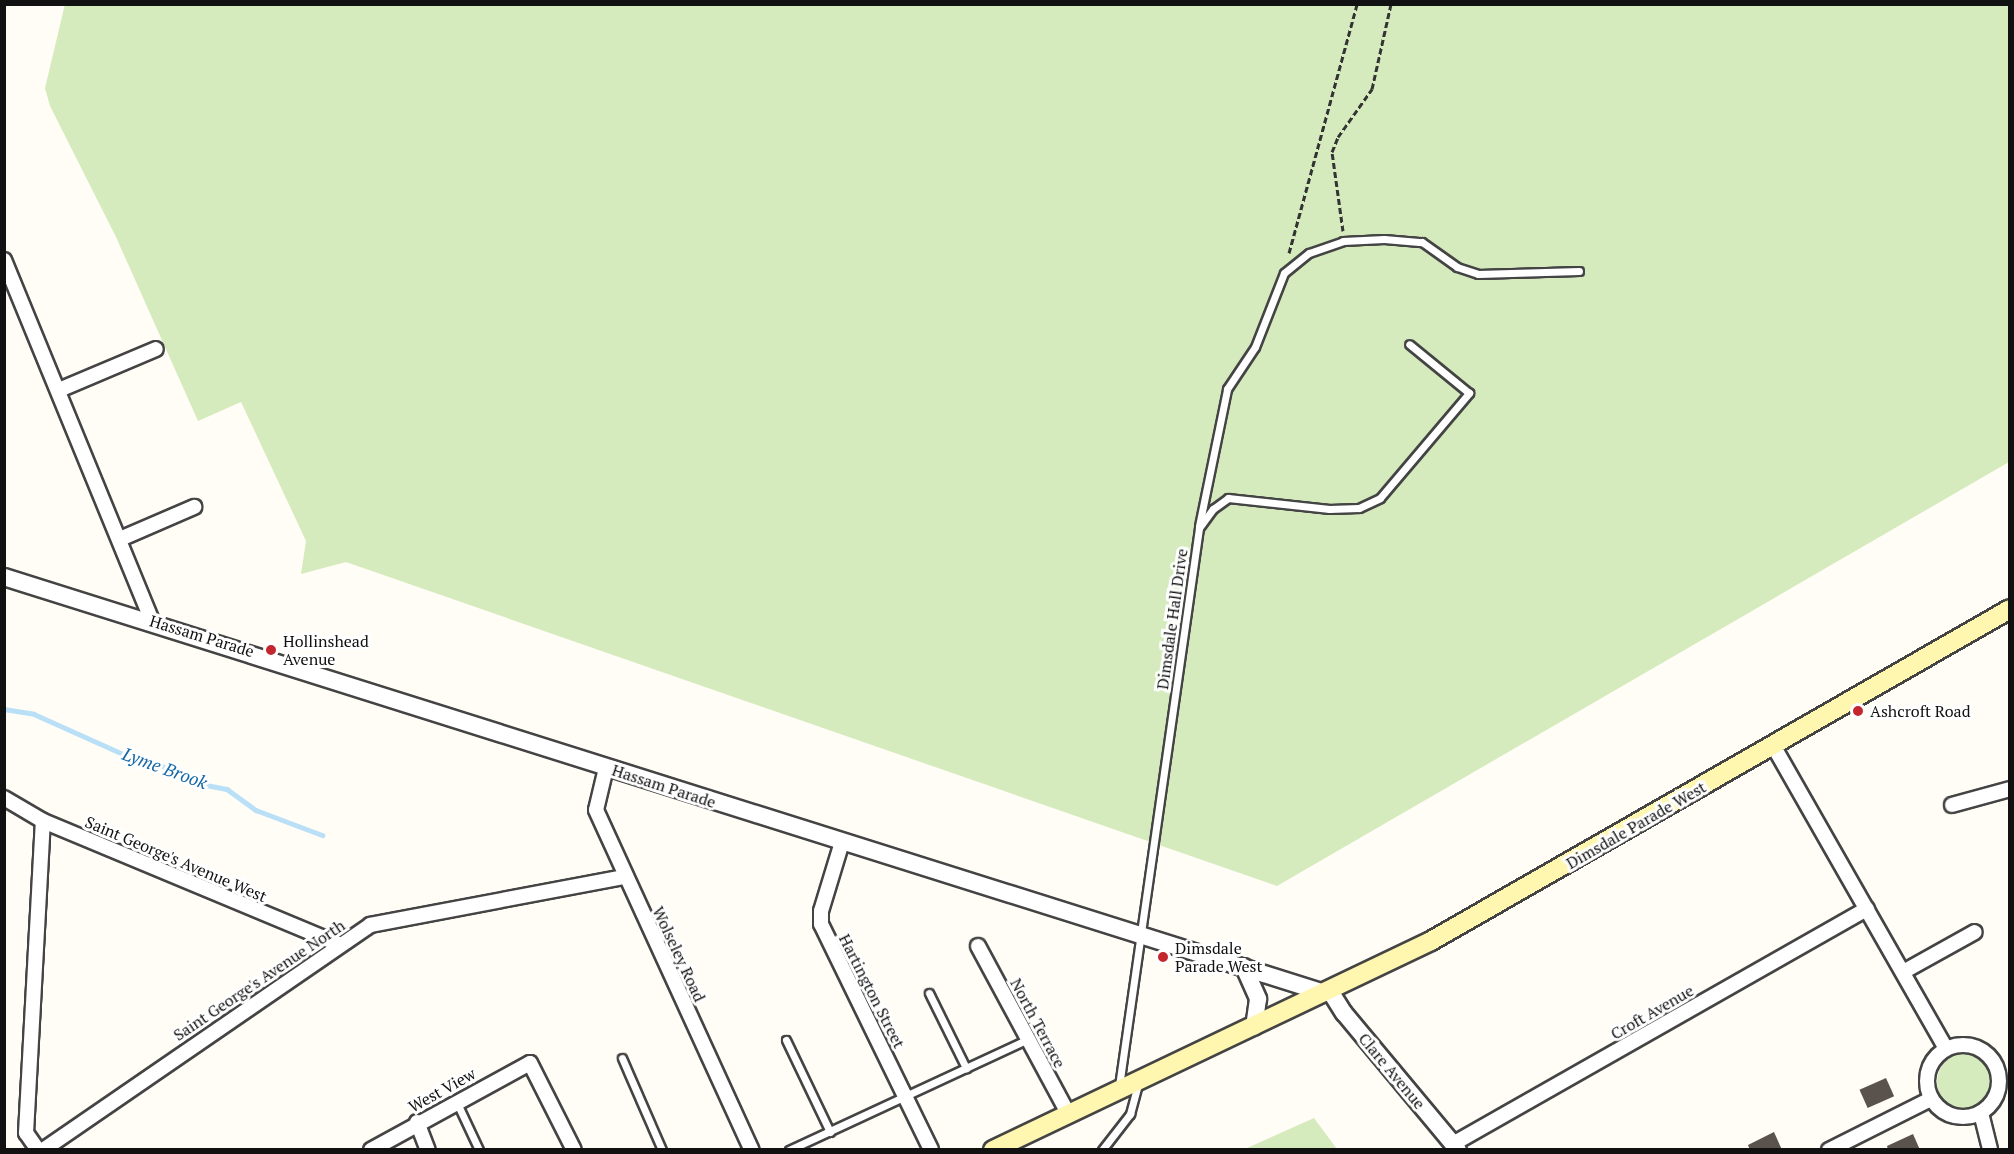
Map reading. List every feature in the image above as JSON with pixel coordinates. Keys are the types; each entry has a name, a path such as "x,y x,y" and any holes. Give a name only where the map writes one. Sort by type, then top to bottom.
{"main road":[{"name":"Dimsdale Parade West","path":"993,1149 1118,1092 1431,941 2008,612"}],"street":[{"path":"4,260 152,621"},
{"path":"59,390 156,348"},
{"path":"120,539 194,507"},
{"name":"Hassam Parade","path":"4,577 152,621 606,768 1140,932 1327,992"},
{"path":"1774,747 1946,1048"},
{"name":"Wolseley Road","path":"606,768 596,810 752,1149"},
{"path":"1952,805 2010,789"},
{"name":"Saint George's Avenue West","path":"4,798 42,821 338,944"},
{"path":"40,1149 26,1133 42,821"},
{"name":"Hartington Street","path":"842,842 821,911 821,924 931,1149"},
{"name":"Saint George's Avenue North","path":"40,1149 338,944 370,925 625,877"},
{"name":"Croft Avenue","path":"1455,1147 1867,909"},
{"path":"1903,972 1974,932"},
{"name":"North Terrace","path":"978,946 1069,1115"},
{"path":"1244,967 1258,999 1254,1027"},
{"name":"Clare Avenue","path":"1327,992 1455,1147"},
{"path":"1975,1046 2003,1065 1996,1095 1981,1113 1959,1118 1946,1114 1931,1099 1926,1076 1930,1064 1946,1048 1975,1046"},
{"name":"West View","path":"371,1149 417,1122 530,1063 574,1149"},
{"path":"1829,1149 1931,1099"},
{"path":"1981,1113 1990,1149"},
{"path":"417,1122 428,1149"}],"lane":[{"path":"1199,528 1227,389 1256,347 1284,273 1309,253 1343,241 1384,239 1422,242 1457,267 1479,274 1579,271"},
{"name":"Dimsdale Hall Drive","path":"1118,1092 1199,528 1213,508 1228,498 1329,509 1359,508 1380,498 1469,393 1409,344"},
{"path":"929,993 966,1068"},
{"path":"789,1149 1028,1039"},
{"path":"786,1040 830,1132"},
{"path":"622,1058 662,1149"},
{"path":"1102,1149 1130,1114 1139,1082"},
{"path":"456,1101 479,1149"}],"path":[{"path":"1284,273 1357,4"},
{"path":"1343,231 1332,152 1338,137 1372,89 1391,4"}],"green space":[{"path":"65,4 2009,5 2009,462 1277,886 346,562 301,574 306,541 241,402 198,421 116,237 50,106 45,88"},
{"path":"1960,1053 1972,1053 1987,1061 1995,1076 1995,1088 1987,1103 1972,1111 1960,1111 1945,1103 1937,1088 1937,1076 1945,1061"},
{"path":"1314,1118 1337,1149 1245,1149"}],"building":[{"path":"1886,1078 1894,1096 1868,1108 1860,1090"},
{"path":"1774,1132 1782,1150 1750,1150 1748,1145"},
{"path":"1913,1134 1920,1150 1888,1150 1887,1146"}],"waterway":[{"name":"Lyme Brook","path":"4,709 34,714 132,758 169,768 196,783 227,789 256,810 322,835"}],"place":[{"name":"Hollinshead Avenue","path":"271,650"},
{"name":"Ashcroft Road","path":"1858,711"},
{"name":"Dimsdale Parade West","path":"1163,957"}]}
